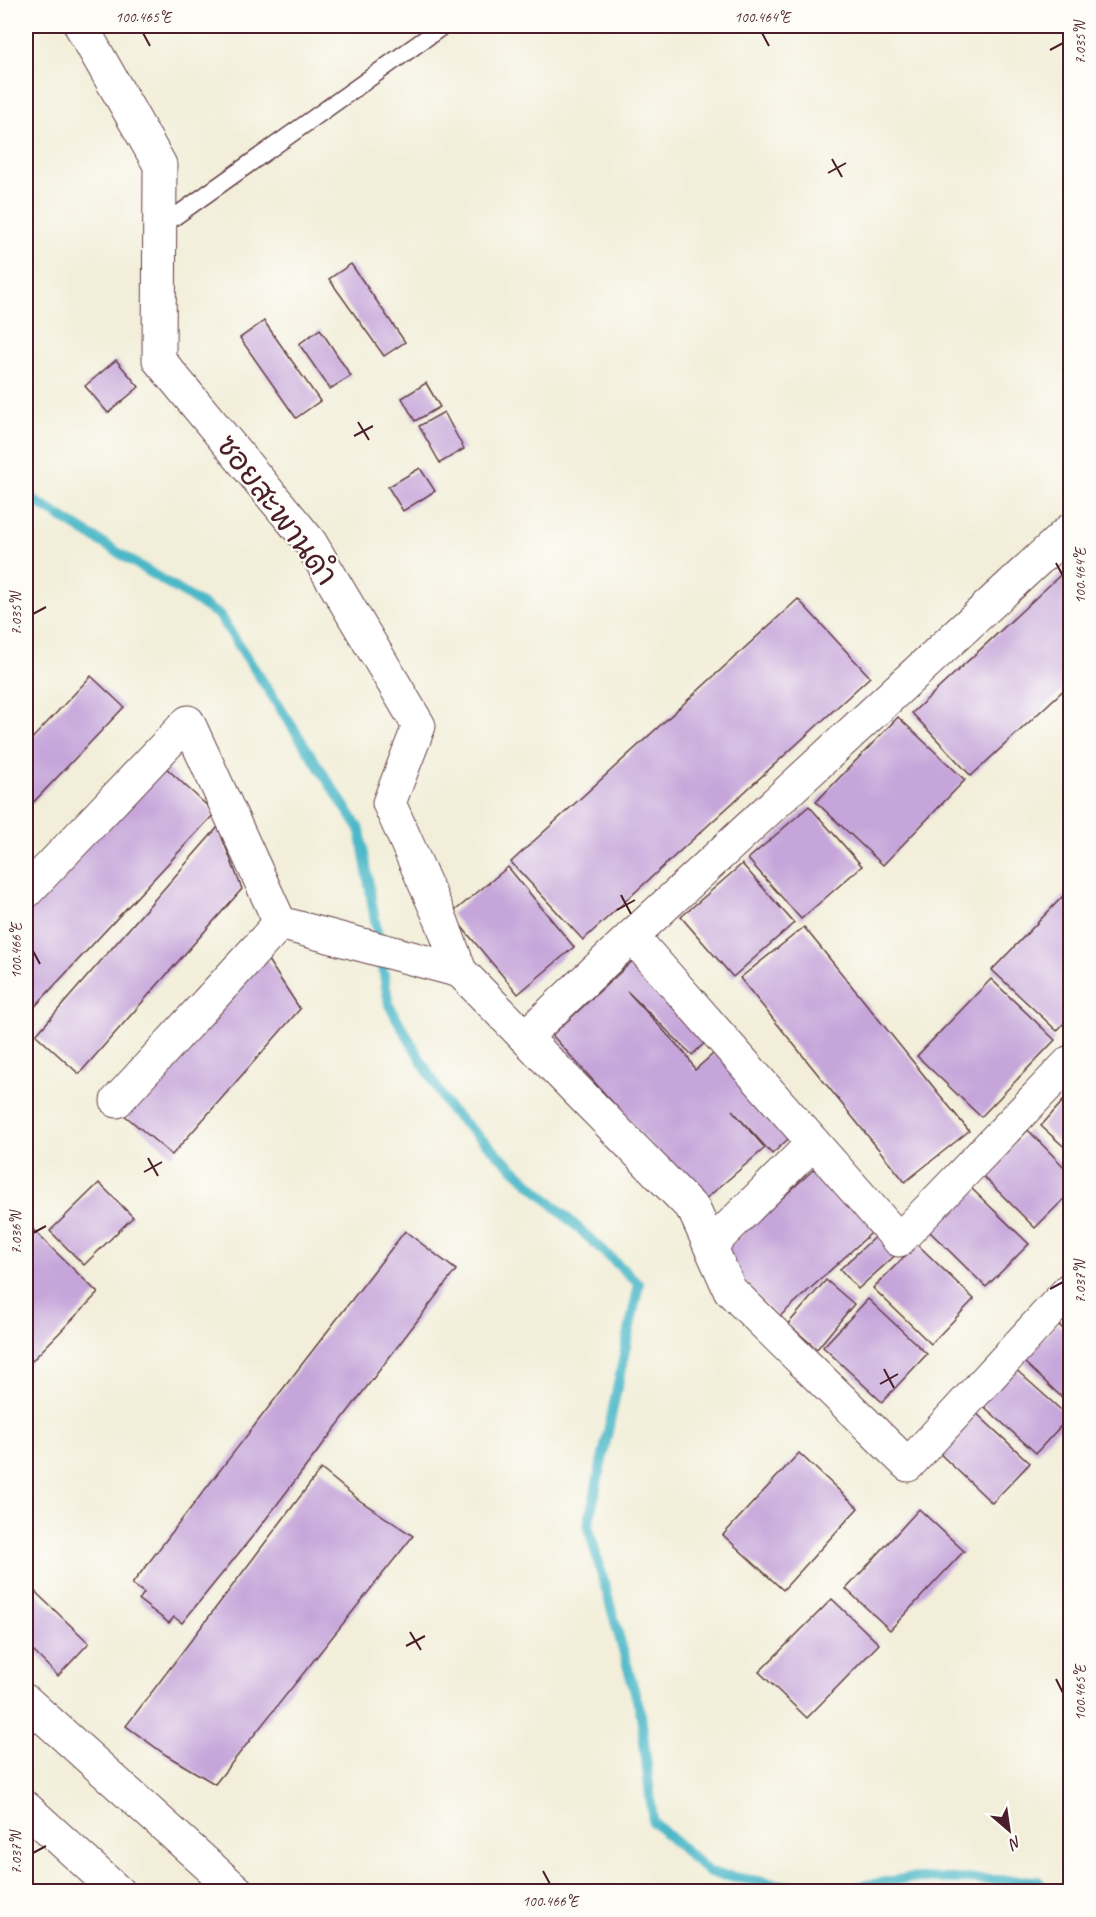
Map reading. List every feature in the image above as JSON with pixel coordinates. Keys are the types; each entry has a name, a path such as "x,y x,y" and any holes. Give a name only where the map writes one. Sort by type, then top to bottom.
{"street":[{"name":"ซอยสะพานดำ","path":"81,26 160,165 159,360 310,542 419,726 389,803 442,922 460,971 694,1210 730,1290 908,1465 1071,1289"},
{"path":"525,1037 1071,530"},
{"path":"26,892 188,722 280,923"},
{"path":"280,923 460,971"},
{"path":"117,1101 280,923"},
{"path":"632,936 899,1240 1071,1062"},
{"path":"710,1246 813,1143"},
{"path":"26,1701 238,1892"},
{"path":"26,1808 118,1892"}],"lane":[{"path":"159,228 443,26"}],"building":[{"path":"351,264 405,342 384,356 329,279"},
{"path":"264,321 320,401 296,418 240,338"},
{"path":"320,329 351,376 330,389 299,344"},
{"path":"116,360 139,387 108,413 85,386"},
{"path":"426,383 440,407 415,421 402,398"},
{"path":"444,412 464,449 440,463 419,426"},
{"path":"420,468 435,491 403,511 388,487"},
{"path":"1070,566 1070,684 971,776 912,713"},
{"path":"798,599 870,677 583,940 511,862"},
{"path":"91,676 124,707 26,810 26,745"},
{"path":"898,717 965,780 883,865 816,802"},
{"path":"163,765 215,813 26,1016 26,912"},
{"path":"809,806 862,866 801,919 748,859"},
{"path":"218,827 242,889 79,1074 36,1035"},
{"path":"742,864 794,923 733,977 681,917"},
{"path":"508,867 574,947 518,994 451,914"},
{"path":"1066,893 1070,898 1070,1016 1057,1031 992,970"},
{"path":"804,927 969,1131 905,1182 740,978"},
{"path":"264,954 300,1009 172,1155 123,1114"},
{"path":"639,955 716,1032 692,1055 627,991 688,1057 695,1070 722,1046 800,1128 772,1154 732,1110 765,1148 702,1202 552,1035"},
{"path":"991,979 1055,1040 981,1117 917,1056"},
{"path":"1070,1093 1070,1152 1041,1126"},
{"path":"1028,1130 1070,1173 1070,1193 1035,1228 983,1176"},
{"path":"823,1161 881,1224 778,1318 719,1255"},
{"path":"99,1183 133,1217 84,1265 50,1231"},
{"path":"971,1188 1029,1244 986,1287 929,1231"},
{"path":"26,1223 98,1293 26,1367"},
{"path":"405,1231 456,1270 256,1532 182,1623 174,1617 169,1623 139,1600 144,1593 132,1584"},
{"path":"880,1232 899,1252 858,1289 840,1269"},
{"path":"917,1244 974,1299 931,1344 873,1288"},
{"path":"826,1280 854,1304 817,1349 788,1324"},
{"path":"868,1299 927,1354 882,1402 823,1347"},
{"path":"1057,1323 1070,1336 1070,1405 1022,1360"},
{"path":"1013,1367 1069,1417 1036,1453 980,1403"},
{"path":"974,1411 1030,1463 992,1503 937,1451"},
{"path":"799,1453 858,1508 783,1590 723,1535"},
{"path":"321,1469 359,1500 413,1536 215,1784 166,1755 126,1726"},
{"path":"919,1509 964,1551 890,1630 846,1589"},
{"path":"26,1583 89,1643 58,1676 26,1644"},
{"path":"832,1599 879,1644 807,1718 759,1672"}],"waterway":[{"path":"26,493 35,501 219,615 360,830 389,1005 450,1110 639,1284 588,1526 641,1714 653,1822 710,1873 823,1892"},
{"path":"828,1892 909,1878 1038,1881 1047,1892"}]}
